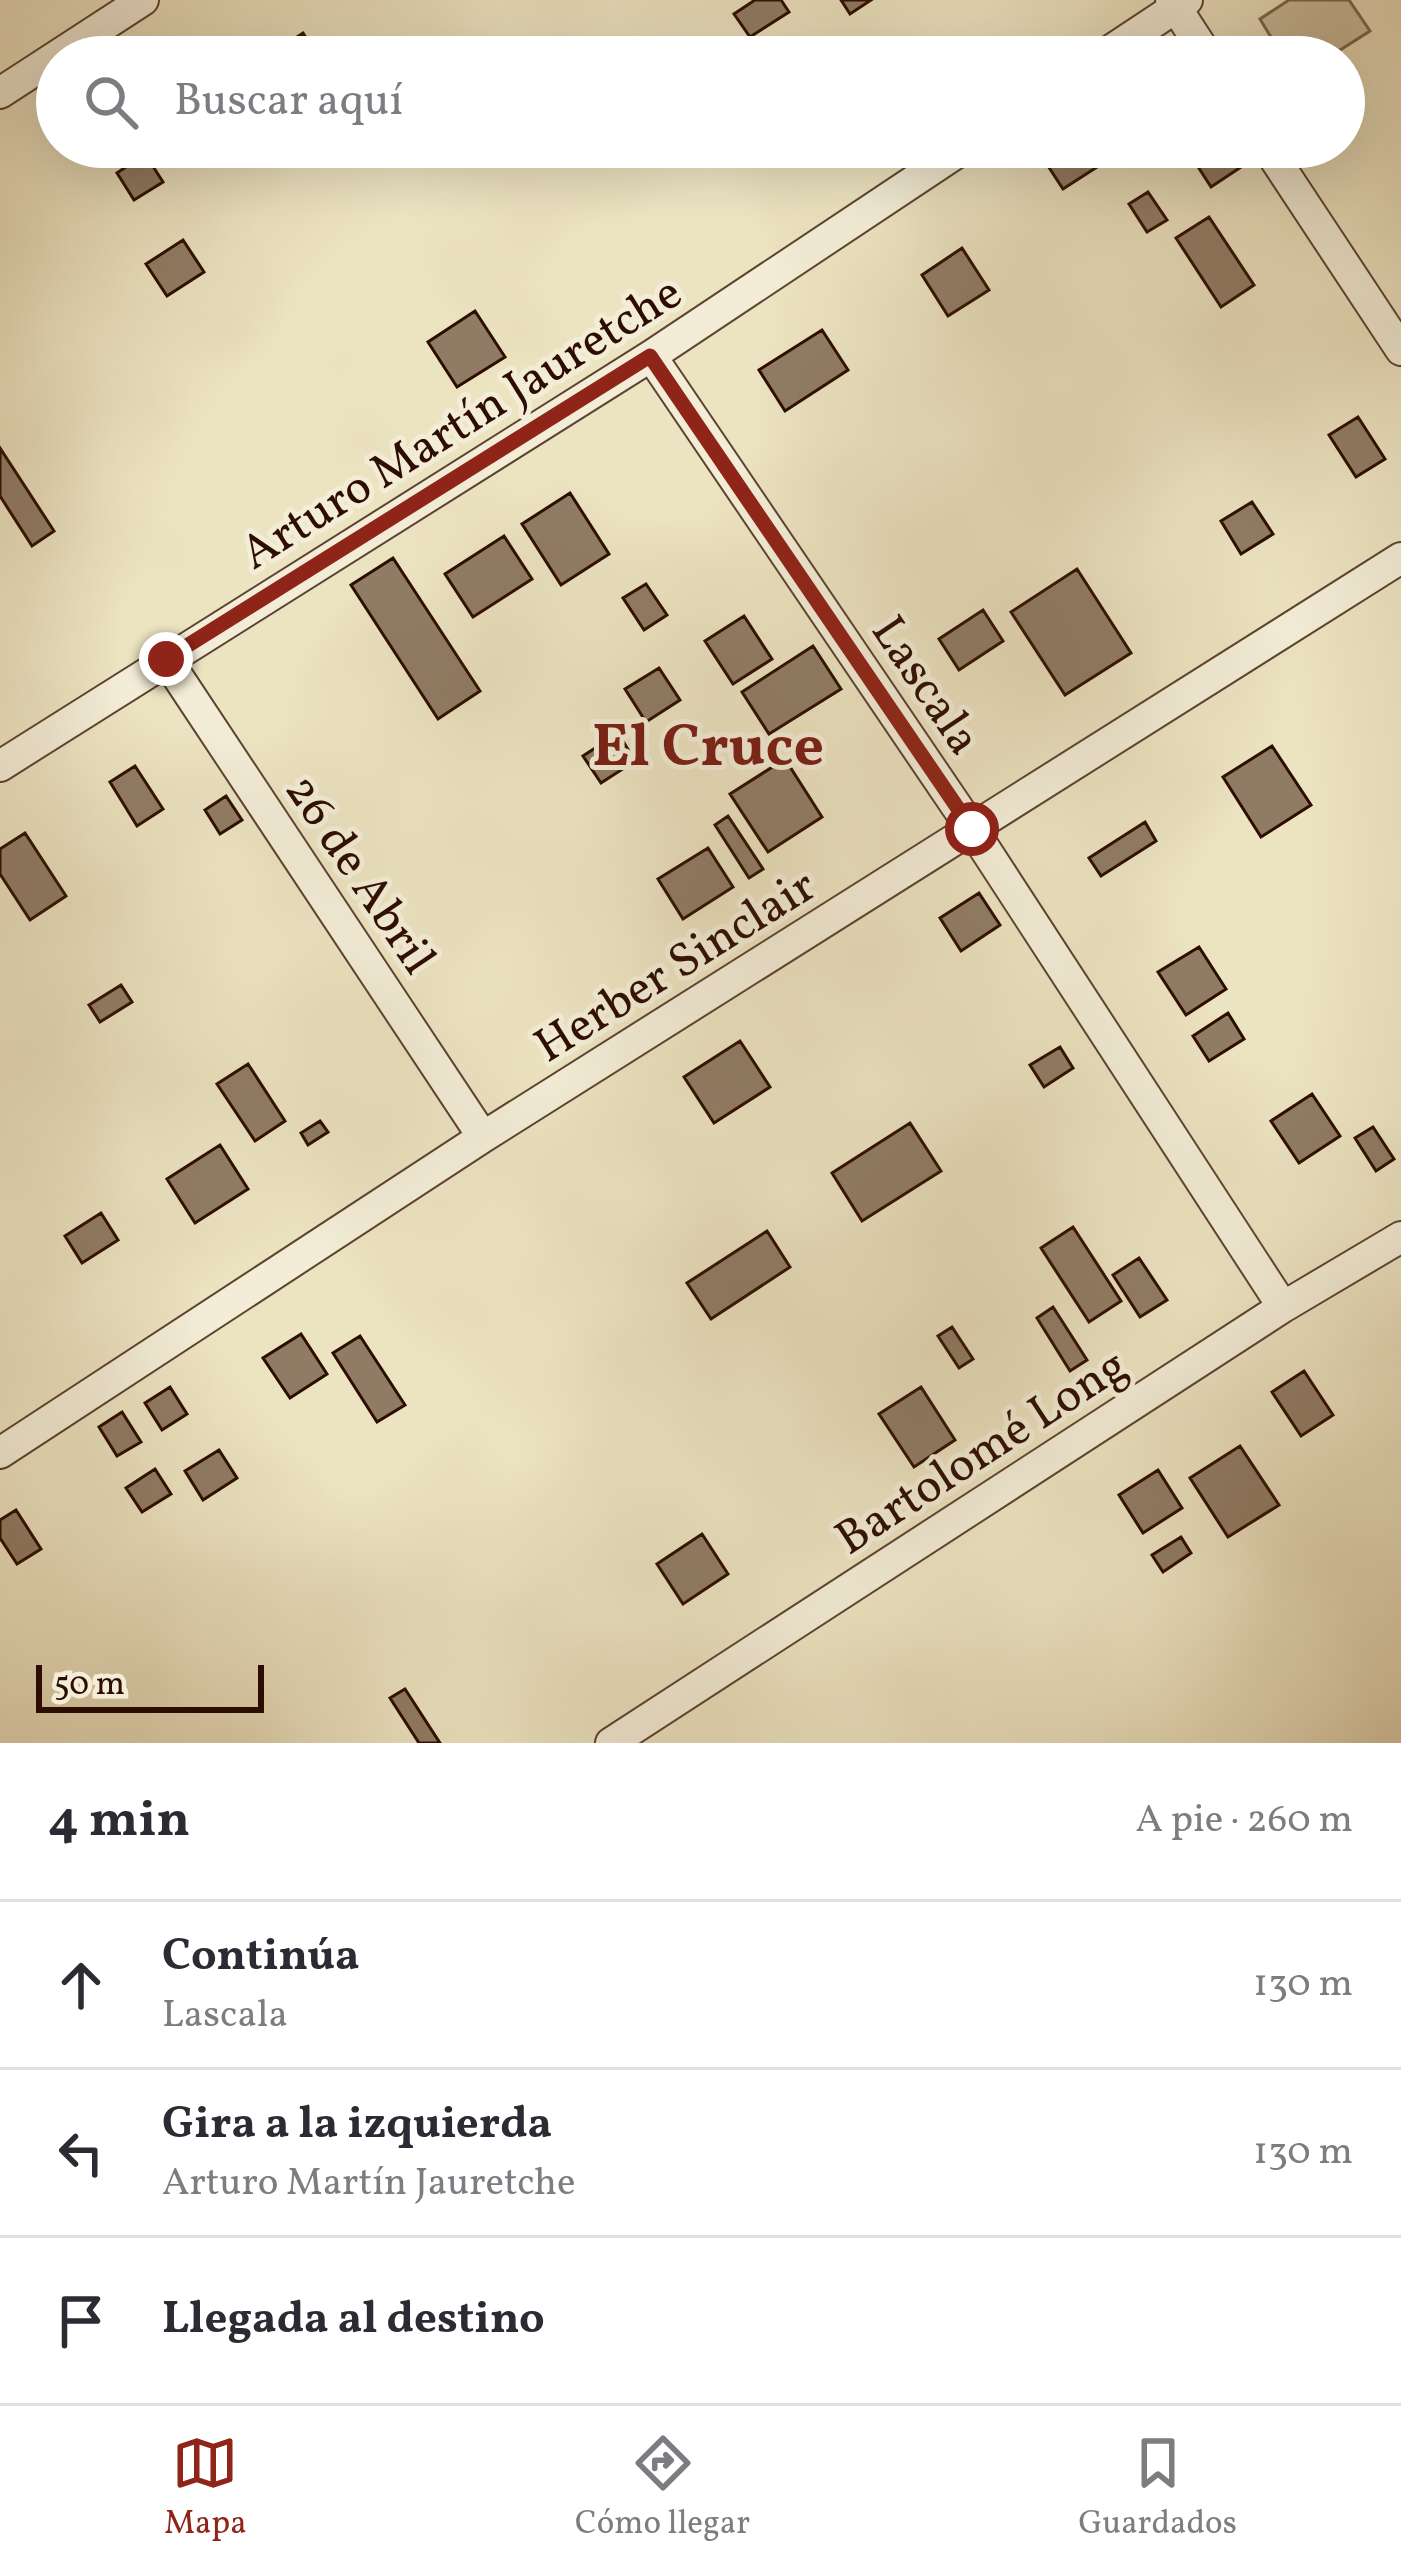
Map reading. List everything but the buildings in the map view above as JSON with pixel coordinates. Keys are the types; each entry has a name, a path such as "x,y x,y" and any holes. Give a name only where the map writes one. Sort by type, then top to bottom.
{"street":[{"path":"88,36 143,0"},
{"path":"1130,36 1178,2 1197,36"},
{"path":"0,93 36,70"},
{"name":"Arturo Martín Jauretche","path":"0,766 650,356 933,168"},
{"path":"1281,168 1401,350"},
{"name":"Lascala","path":"650,356 972,829 1283,1307"},
{"name":"Herber Sinclair","path":"0,1454 483,1137 1401,558"},
{"name":"26 de Abril","path":"166,659 483,1137"},
{"name":"Bartolomé Long","path":"611,1743 1283,1307 1401,1237"}],"shaded area":[{"path":"1289,0 1349,0 1370,31 1362,36 1270,36 1260,19"}],"district":[{"name":"El Cruce","path":"708,744"}],"route":[{"path":"166,659 650,356 972,829"}]}
